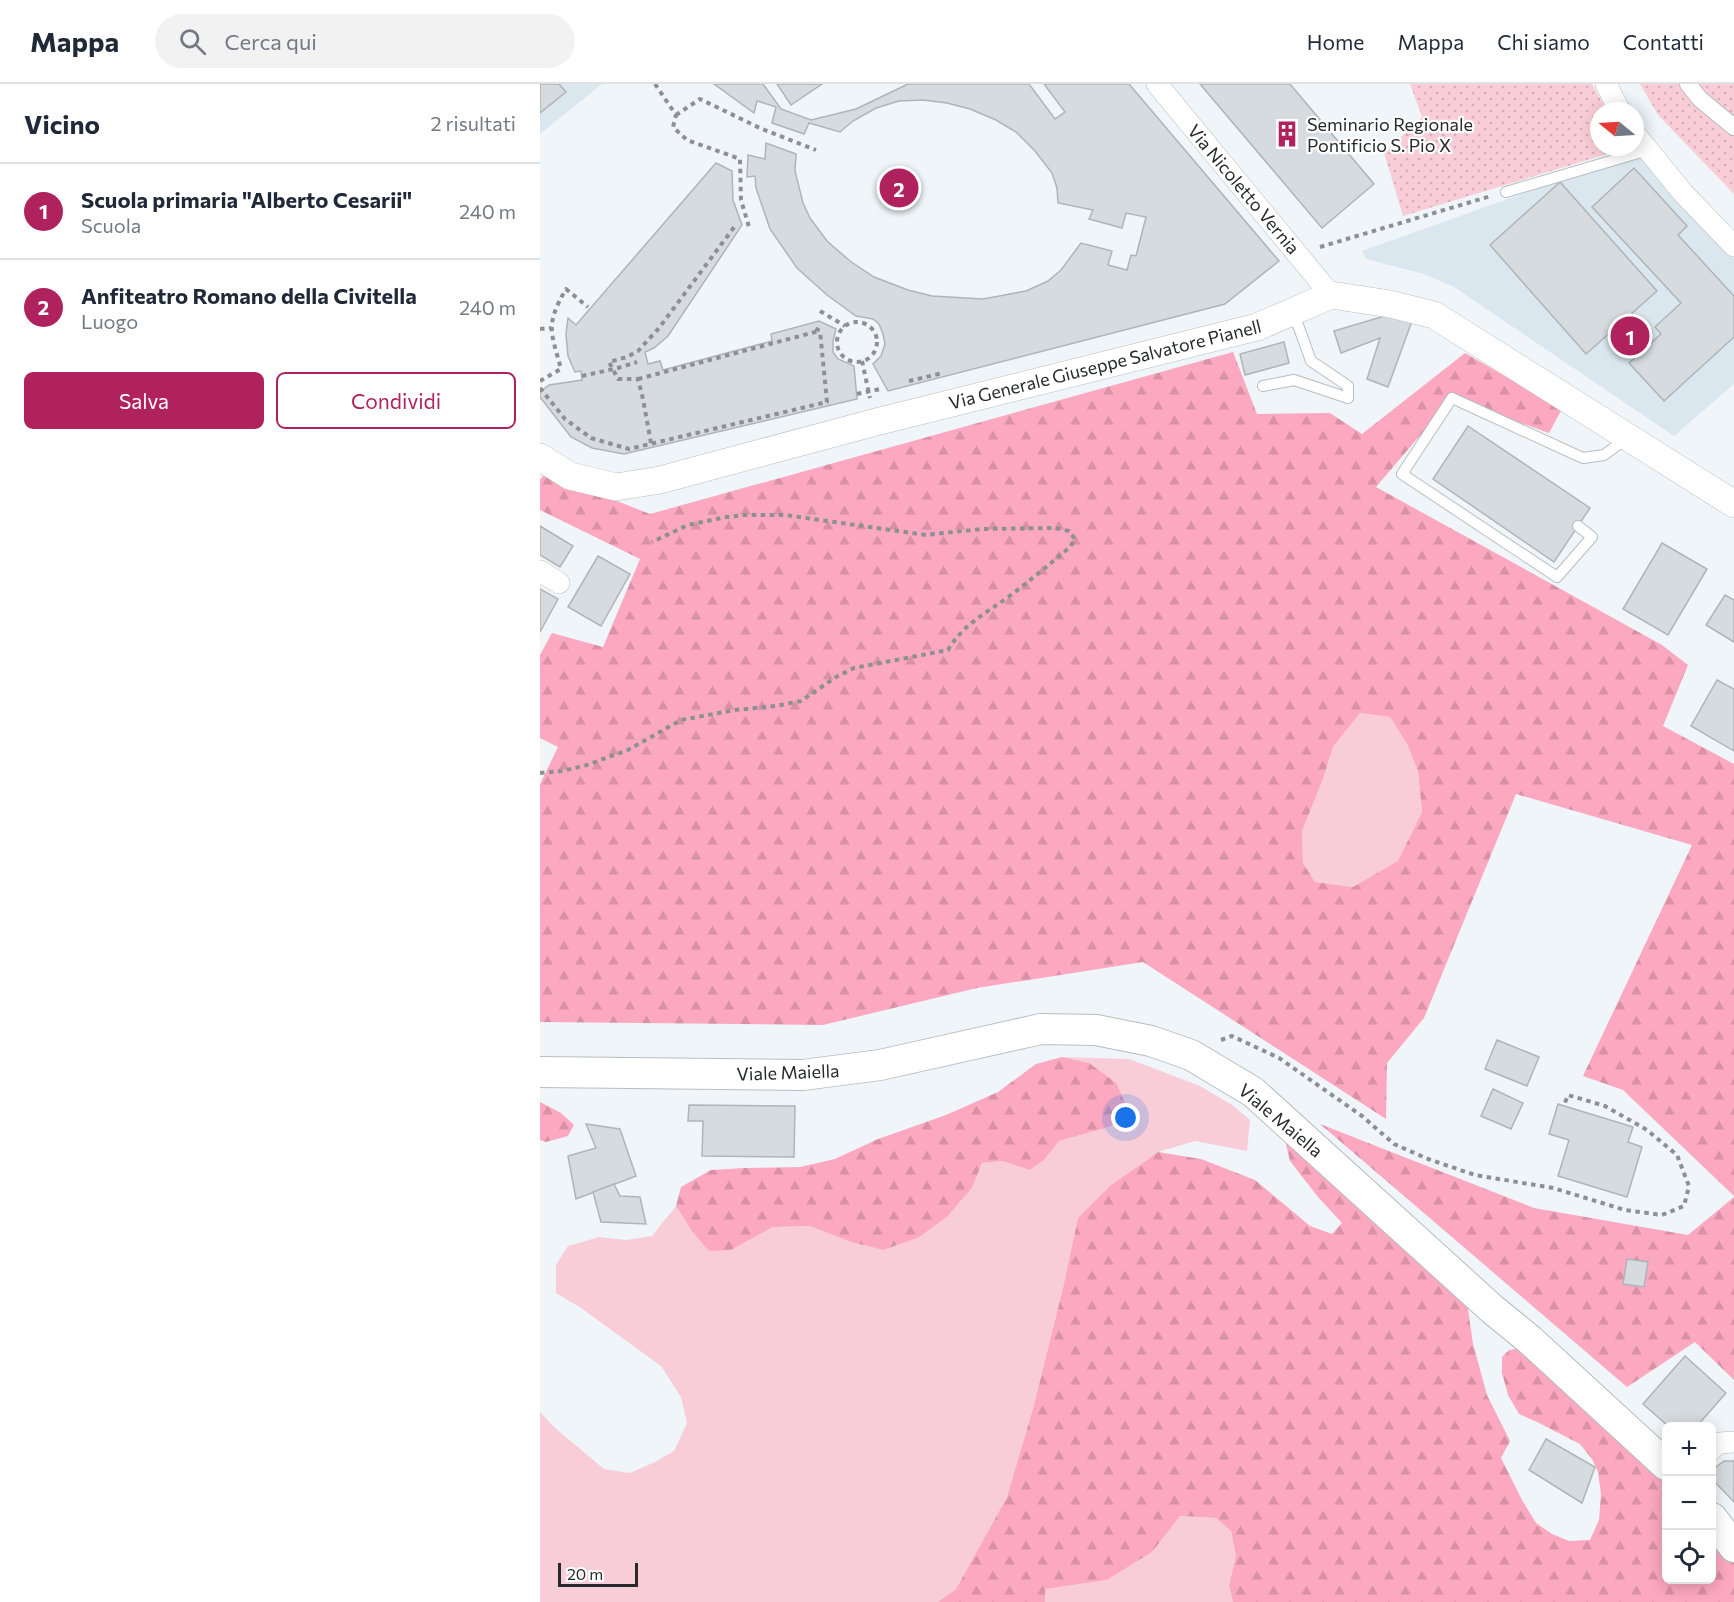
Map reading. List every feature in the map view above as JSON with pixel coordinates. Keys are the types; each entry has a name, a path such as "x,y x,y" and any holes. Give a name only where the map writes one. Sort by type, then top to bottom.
{"main road":[{"name":"Viale Maiella","path":"540,1072 804,1075 880,1065 1041,1029 1096,1030 1151,1041 1191,1055 1253,1092 1662,1461"},
{"path":"1716,1523 1734,1546"}],"street":[{"name":"Via Nicoletto Vernia","path":"1157,84 1331,295"},
{"path":"1606,84 1615,102"},
{"path":"1688,84 1700,99 1734,127"},
{"path":"1644,145 1683,193 1734,246"},
{"path":"1331,295 1390,304 1434,315 1734,504"},
{"name":"Via Generale Giuseppe Salvatore Pianell","path":"540,457 570,476 616,487 660,480 876,422 1257,327 1331,295"},
{"path":"540,572 559,583"},
{"path":"1716,1446 1719,1443 1734,1442"}],"lane":[{"path":"1506,192 1648,150"},
{"path":"1263,386 1294,380 1348,398 1348,386 1311,361 1298,325 1286,315"},
{"path":"1578,526 1592,537 1557,577 1402,474 1452,398 1583,458 1604,455 1628,438"}],"path":[{"path":"655,84 676,115"},
{"path":"749,227 741,200 740,159 687,140 673,127 676,115 700,99 762,129 816,150"},
{"path":"1303,260 1322,246 1506,192"},
{"path":"735,226 659,328 638,351 609,362 618,380 638,379 820,331"},
{"path":"540,381 561,369 551,328 555,309 566,289 588,307"},
{"path":"820,311 845,326"},
{"path":"858,321 864,322 874,330 878,341 871,356 862,361 847,359 838,347 838,336 845,326 858,321"},
{"path":"813,327 820,331"},
{"path":"540,328 551,328"},
{"path":"540,388 565,419 591,438 629,449 826,402 820,331"},
{"path":"862,361 876,422"},
{"path":"582,376 637,362"},
{"path":"909,381 943,373"},
{"path":"547,377 550,382"},
{"path":"638,379 651,443"},
{"path":"856,394 879,389"},
{"path":"540,773 562,771 628,750 681,720 801,701 836,677 854,668 948,650 956,636 976,618 1011,595 1070,547 1075,539 1069,531 1055,528 981,529 926,535 784,515 745,515 688,525 652,542"},
{"path":"1191,1055 1198,1049 1232,1036 1279,1058 1362,1116 1394,1144 1428,1159 1475,1175 1552,1188 1625,1210 1662,1215 1684,1206 1689,1186 1677,1155 1647,1130 1605,1106 1568,1095 1564,1106"}],"shaded area":[{"path":"540,84 602,84 540,134"},
{"path":"1410,84 1592,84 1602,102 1590,102 1590,156 1601,156 1403,216 1384,153 1422,117"},
{"path":"1640,84 1734,84 1734,194 1658,115"},
{"path":"1642,157 1734,259 1734,384 1674,436 1454,287 1424,274 1366,259 1362,251 1558,181"},
{"path":"1360,713 1390,717 1407,744 1418,771 1422,812 1398,862 1353,887 1315,882 1303,863 1302,831 1333,747"},
{"path":"1062,1057 1129,1059 1200,1086 1232,1105 1250,1120 1247,1151 1195,1141 1158,1152 1111,1185 1078,1218 1034,1405 1007,1497 956,1589 938,1602 540,1602 540,1412 554,1427 604,1469 630,1473 674,1451 687,1423 681,1397 661,1366 581,1308 556,1293 556,1265 568,1246 599,1237 626,1240 652,1236 676,1206 691,1230 731,1250 773,1227 810,1226 851,1242 883,1250 918,1238 947,1217 972,1188 982,1163 1002,1161 1030,1170 1044,1160 1059,1141 1102,1129 1089,1063"},
{"path":"1179,1516 1216,1518 1231,1531 1236,1556 1229,1585 1233,1602 1045,1602 1044,1589 1107,1580 1152,1552"}],"green space":[{"path":"1233,352 1257,414 1330,413 1362,434 1465,353 1562,409 1549,433 1452,398 1376,487 1662,645 1688,665 1663,726 1734,764 1734,1196 1623,1090 1583,1076 1692,845 1516,794 1424,1018 1387,1063 1386,1119 1143,962 977,988 823,1025 540,1022 540,784 558,747 540,738 540,655 552,633 603,647 640,559 540,510 540,480 545,473 650,514","holes":["1360,713 1390,717 1407,744 1418,771 1422,812 1398,861 1353,887 1315,882 1303,863 1302,831 1333,747"]},
{"path":"1062,1057 1089,1063 1116,1083 1130,1119 1059,1141 1044,1160 1030,1170 1002,1161 982,1163 972,1188 947,1217 918,1238 883,1250 851,1242 810,1226 773,1227 731,1250 709,1251 691,1230 676,1206 681,1187 711,1170 800,1167 835,1159 878,1139 946,1115 998,1092 1036,1064"},
{"path":"540,1102 561,1113 574,1125 568,1136 546,1142 540,1140"},
{"path":"1320,1124 1534,1208 1688,1235 1734,1197 1734,1380 1695,1342 1627,1387"},
{"path":"1285,1140 1466,1295 1473,1344 1487,1395 1510,1441 1501,1458 1536,1523 1552,1534 1569,1541 1590,1540 1599,1520 1601,1494 1598,1472 1592,1459 1580,1444 1519,1414 1508,1395 1502,1373 1502,1357 1509,1350 1526,1347 1662,1469 1662,1584 1716,1584 1716,1528 1734,1551 1734,1602 1233,1602 1229,1585 1236,1556 1231,1531 1216,1518 1180,1516 1152,1552 1107,1580 1045,1589 1045,1602 938,1602 956,1589 1007,1497 1034,1405 1078,1218 1111,1185 1158,1152 1201,1159 1255,1180 1310,1226 1332,1234 1342,1223 1290,1161"}],"building":[{"path":"540,84 559,84 566,92 540,113"},
{"path":"714,84 763,84 781,109 811,120 856,109 908,84 1029,84 1055,119 1065,112 1044,84 1129,84 1279,261 1225,304 888,391 873,364 881,356 885,344 879,324 873,319 856,316 827,295 797,268 770,229 756,188 755,176 747,177 748,155 765,159 766,143 796,154 795,171 803,203 810,218 827,241 850,261 874,277 932,296 983,299 1026,291 1048,281 1061,270 1081,243 1112,251 1108,265 1127,270 1131,255 1136,256 1146,217 1126,213 1122,228 1089,219 1093,210 1058,203 1057,188 1052,173 1035,151 1016,132 970,109 923,100 899,101 876,108 853,121 840,132 809,123 804,134 772,123 776,107 757,101 754,113"},
{"path":"777,84 822,84 791,105"},
{"name":"Seminario Regionale Pontificio S. Pio X","path":"1200,84 1290,84 1374,184 1322,228"},
{"path":"716,163 732,171 733,200 742,225 668,336 654,348 645,352 648,364 660,361 663,370 772,341 771,334 819,321 836,329 833,352 838,359 854,366 857,399 624,454 592,448 571,437 540,397 540,392 549,385 582,380 581,371 575,372 568,356 566,334 568,318 576,325"},
{"path":"1634,168 1687,226 1678,235 1734,296 1734,337 1664,401 1629,363 1661,334 1655,327 1681,303 1592,207"},
{"path":"1560,182 1657,291 1586,354 1490,245"},
{"path":"1391,314 1412,321 1388,387 1367,379 1380,338 1341,353 1334,331"},
{"path":"1284,342 1289,363 1245,375 1240,354"},
{"path":"1468,426 1590,508 1554,562 1433,479"},
{"path":"540,526 573,546 560,567 540,555"},
{"path":"1662,543 1707,569 1668,635 1623,609"},
{"path":"598,556 630,574 601,626 568,607"},
{"path":"540,589 558,599 540,632"},
{"path":"1725,595 1734,600 1734,642 1706,625"},
{"path":"1717,680 1734,689 1734,751 1691,726"},
{"path":"1497,1040 1539,1057 1527,1086 1485,1069"},
{"path":"1493,1089 1523,1103 1511,1129 1481,1116"},
{"path":"1558,1104 1633,1127 1628,1142 1642,1147 1627,1197 1558,1176 1569,1140 1549,1134"},
{"path":"689,1105 795,1106 794,1157 702,1156 703,1121 688,1121"},
{"path":"586,1124 620,1129 636,1176 576,1199 568,1156 596,1148"},
{"path":"614,1184 620,1196 640,1197 646,1224 601,1222 593,1192"},
{"path":"1627,1259 1648,1262 1644,1287 1623,1284"},
{"path":"1685,1356 1726,1393 1701,1422 1663,1422 1643,1404"},
{"path":"1546,1439 1595,1467 1582,1503 1529,1470"},
{"path":"1724,1461 1734,1461 1734,1502 1716,1483 1716,1467"}],"place":[{"name":"Seminario Regionale Pontificio S. Pio X","path":"1287,134"},
{"name":"Anfiteatro Romano della Civitella","path":"899,188"},
{"name":"Scuola primaria \"Alberto Cesarii\"","path":"1630,336"}]}
